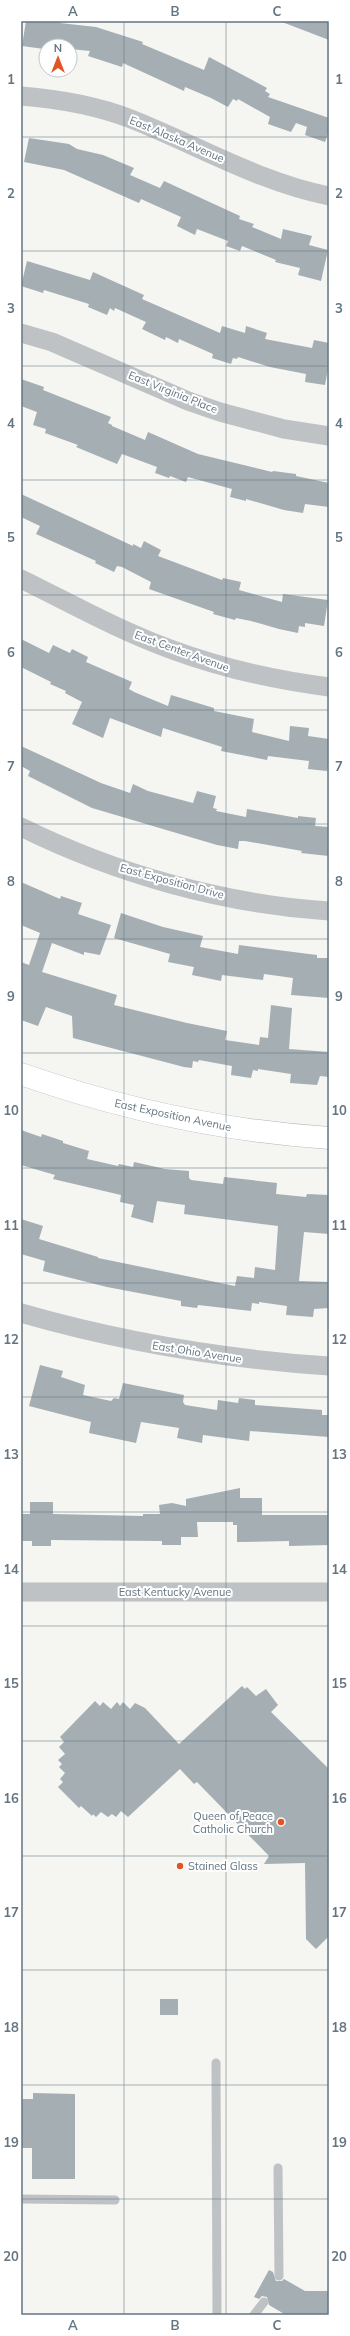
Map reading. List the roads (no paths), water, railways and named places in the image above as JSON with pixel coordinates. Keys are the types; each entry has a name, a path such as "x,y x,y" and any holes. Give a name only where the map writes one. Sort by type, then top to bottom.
{"street":[{"name":"East Alaska Avenue","path":"21,96 58,99 102,109 130,119 271,179 329,196"},
{"name":"East Virginia Place","path":"21,333 52,342 188,401 220,412 284,429 329,436"},
{"name":"East Center Avenue","path":"21,579 105,621 169,649 236,670 270,678 329,687"},
{"name":"East Exposition Drive","path":"21,828 91,858 180,886 271,904 329,911"},
{"name":"East Exposition Avenue","path":"21,1074 123,1106 180,1119 238,1129 329,1138"},
{"name":"East Ohio Avenue","path":"21,1313 120,1338 197,1353 274,1362 329,1366"},
{"name":"East Kentucky Avenue","path":"21,1592 329,1592"}],"lane":[{"path":"216,2063 217,2315"},
{"path":"278,2168 279,2276"},
{"path":"21,2199 115,2200"},
{"path":"254,2315 264,2302"}],"place":[{"name":"Queen of Peace Catholic Church","path":"281,1822"},
{"name":"Stained Glass","path":"180,1866"}]}
